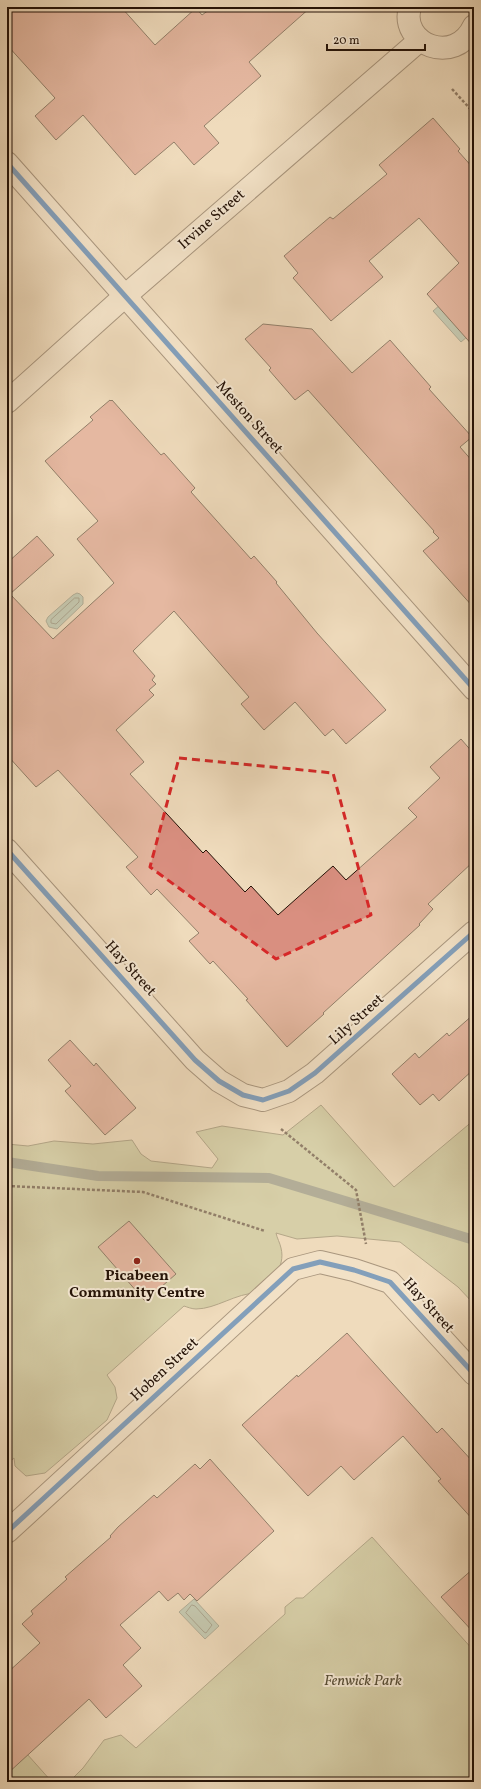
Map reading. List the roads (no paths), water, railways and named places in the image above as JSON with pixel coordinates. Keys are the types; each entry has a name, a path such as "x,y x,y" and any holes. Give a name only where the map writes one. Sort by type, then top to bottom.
{"street":[{"path":"410,7 409,22 413,32 420,40 430,46 441,49 453,47 470,40"},
{"name":"Irvine Street","path":"7,402 125,296 420,40"},
{"name":"Meston Street","path":"7,163 474,689"},
{"name":"Hay Street","path":"7,850 195,1060 219,1081 242,1095"},
{"name":"Lily Street","path":"242,1095 263,1100 289,1091 315,1073 474,932"},
{"name":"Hoben Street","path":"7,1532 294,1269 320,1262 354,1270"},
{"name":"Hay Street","path":"354,1270 390,1282 474,1374"}],"water":[{"path":"448,298 474,331 461,342 433,311"},
{"path":"77,593 83,597 83,604 57,629 49,627 46,621 48,617"},
{"path":"194,1599 219,1626 205,1639 179,1612"}],"waterway":[{"path":"7,1162 98,1176 269,1178 474,1240"}],"place":[{"name":"Picabeen Community Centre","path":"137,1261"}],"park label":[{"name":"Fenwick Park","path":"363,1681"}]}
